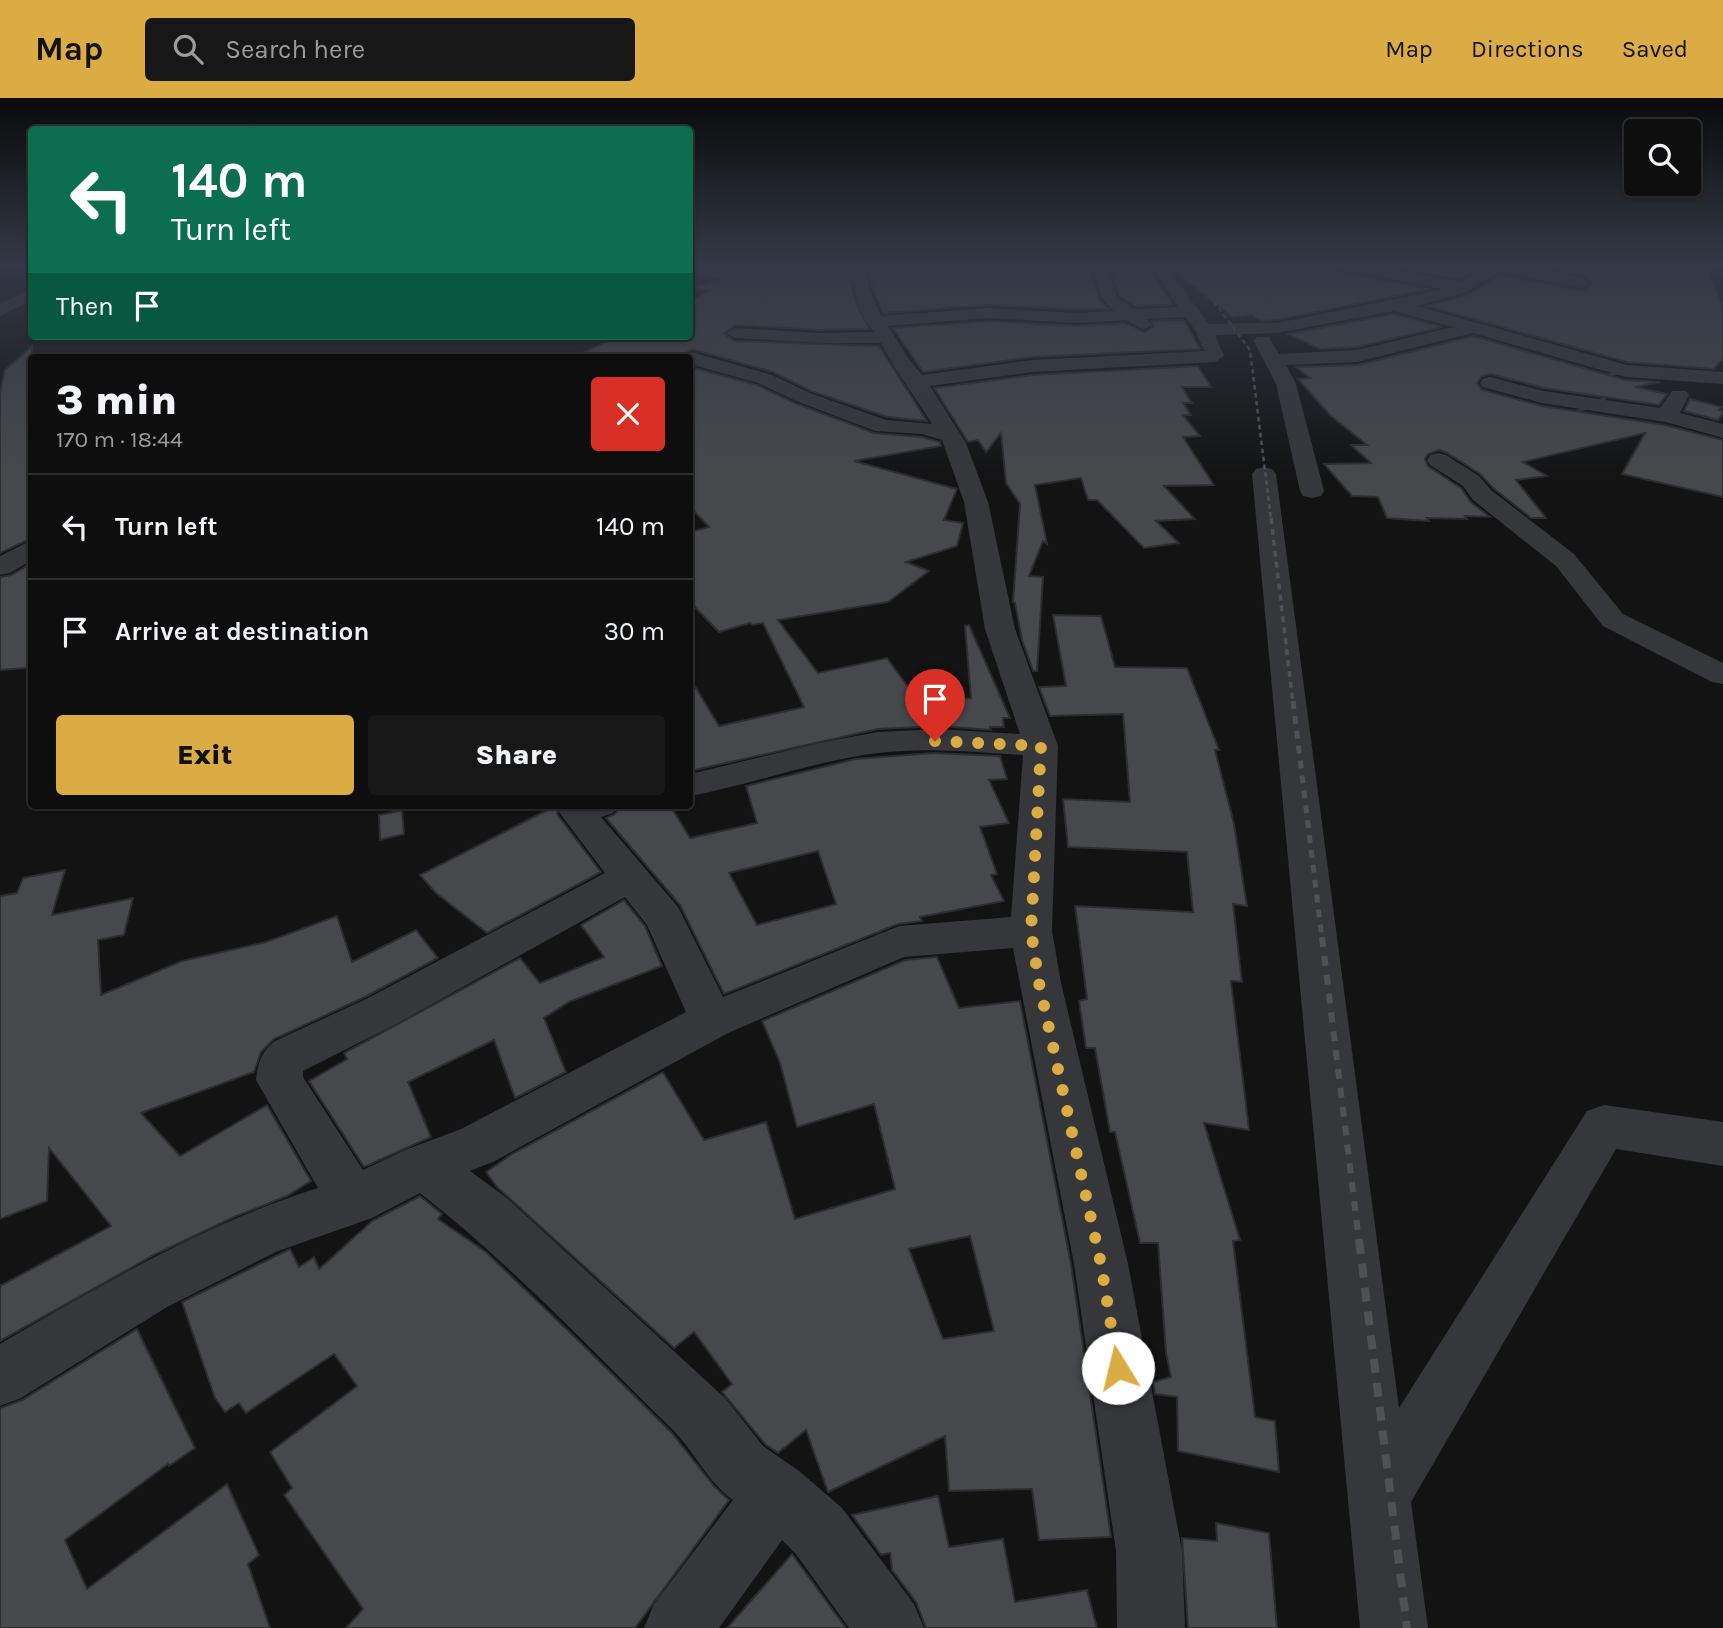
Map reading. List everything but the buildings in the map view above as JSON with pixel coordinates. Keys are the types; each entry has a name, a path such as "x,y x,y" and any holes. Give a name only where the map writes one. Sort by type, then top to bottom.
{"street":[{"path":"769,334 819,338 901,351 985,370 1215,356 1200,334"},
{"path":"891,334 950,435 976,502 1000,629 1041,746 1031,931 1039,983 1101,1264 1149,1551 1152,1628"},
{"path":"901,351 939,334"},
{"path":"1136,334 1142,339"},
{"path":"1260,334 1286,384 1312,491"},
{"path":"1272,360 1357,356 1447,334"},
{"path":"1496,334 1637,372 1685,388 1723,396"},
{"path":"693,359 765,379 803,397 883,426 922,428 950,435"},
{"path":"1637,372 1723,378"},
{"path":"1490,383 1542,397 1668,416 1723,431"},
{"path":"1668,416 1673,401 1685,388"},
{"path":"1438,460 1471,481 1482,495 1565,560 1613,620 1723,675"},
{"path":"1264,474 1394,1628"},
{"path":"0,552 28,548"},
{"path":"0,567 28,550"},
{"path":"693,784 800,757 908,740 1041,746"},
{"path":"587,809 577,812 664,918 712,1020"},
{"path":"354,1201 279,1080 281,1063 291,1054 382,1011 631,876"},
{"path":"0,1377 148,1289 253,1236 354,1201 423,1166 478,1145 712,1020 899,942 1031,931"},
{"path":"1379,1497 1604,1126 1723,1144"},
{"path":"423,1166 491,1216 705,1420 741,1468 777,1493 820,1531 890,1628"},
{"path":"678,1628 777,1493"}],"waterway":[{"path":"1567,415 1604,401 1603,394 1595,390 1594,382 1601,377 1625,371"}],"railway":[{"path":"1238,334 1250,350 1271,519"},
{"path":"1271,518 1293,703"},
{"path":"1293,701 1322,939"},
{"path":"1322,937 1359,1241"},
{"path":"1359,1240 1407,1628"}],"route":[{"path":"935,741 1041,746 1031,931 1039,983 1101,1264 1118,1368"}]}
